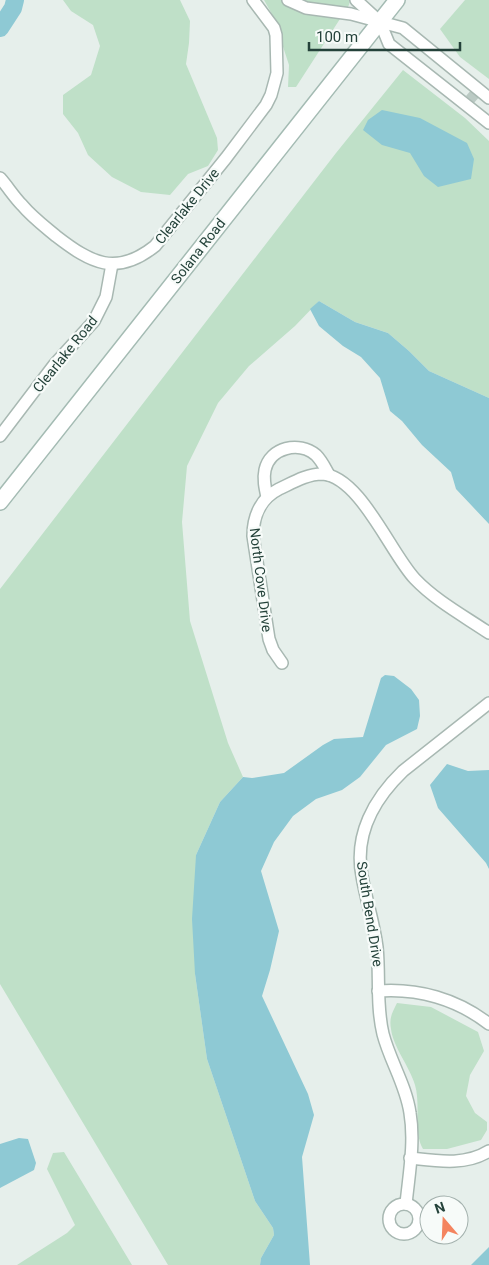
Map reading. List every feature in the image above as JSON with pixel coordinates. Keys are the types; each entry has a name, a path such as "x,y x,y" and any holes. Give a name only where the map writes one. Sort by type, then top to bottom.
{"street":[{"name":"Clearlake Drive","path":"0,178 32,216 76,251 93,260 112,264 134,260 155,246 266,105 275,84 277,73 276,35 274,28 253,0"},
{"path":"288,0 306,8 351,14 403,28 489,98"},
{"path":"356,0 380,22 389,44 489,123"},
{"name":"Solana Road","path":"0,502 397,0"},
{"name":"Clearlake Road","path":"0,436 54,365 94,321 106,296 112,264"},
{"path":"329,475 322,462 308,450 291,447 282,449 268,461 264,471 264,485 267,497 309,476 329,475 344,484 360,499 373,516 402,563 415,579 431,593 484,625 489,633"},
{"name":"North Cove Drive","path":"267,497 255,516 253,536 269,639 273,650 282,663"},
{"name":"South Bend Drive","path":"406,1204 412,1135 410,1113 403,1085 383,1034 378,991 377,946 361,874 361,846 368,819 382,793 403,771 489,703"},
{"path":"378,991 412,991 434,995 467,1009 489,1024"},
{"path":"410,1158 457,1162 489,1151"}],"green space":[{"path":"63,0 180,0 190,21 186,64 217,138 218,150 208,166 188,174 170,195 141,192 112,177 88,155 78,133 63,114 63,95 91,75 100,46 93,25 71,11"},
{"path":"264,0 350,0 349,5 296,87 288,87 289,65 273,16"},
{"path":"465,0 489,0 489,79 460,57 440,29"},
{"path":"403,70 465,118 489,141 489,398 429,371 388,333 355,322 319,301 295,326 249,366 218,403 187,466 182,522 190,621 228,743 243,777 220,802 196,855 195,974 207,1059 255,1201 273,1228 274,1235 261,1258 260,1265 168,1265 0,984 0,589 336,153"},
{"path":"397,1003 431,1007 478,1032 484,1051 470,1075 466,1096 475,1113 487,1122 487,1130 481,1140 447,1149 423,1149 418,1135 417,1093 415,1085 392,1036 390,1022"},
{"path":"64,1152 132,1265 17,1265 67,1233 75,1225 47,1169 53,1153"}],"water":[{"path":"382,110 420,118 467,143 474,159 471,179 438,187 424,176 410,153 382,145 363,130 368,120"},
{"path":"319,301 355,322 388,333 429,371 489,398 489,524 456,489 451,472 390,411 380,378 361,357 343,346 319,326 310,309"},
{"path":"385,675 394,676 411,689 419,700 420,716 417,729 386,745 360,777 342,790 316,799 293,816 274,842 261,871 279,931 262,996 308,1094 314,1115 302,1157 310,1265 260,1265 261,1258 274,1235 273,1228 255,1201 207,1059 195,974 192,919 196,855 220,802 243,777 252,778 284,773 334,739 363,737 381,678"},
{"path":"447,764 468,771 489,770 489,869 486,863 438,808 430,785"},
{"path":"19,1138 28,1139 36,1163 34,1170 0,1188 0,1144"},
{"path":"489,1247 489,1265 471,1265"}],"building":[{"path":"472,89 480,96 474,103 466,96"}],"waterway":[{"path":"0,28 13,8 15,0"}]}
